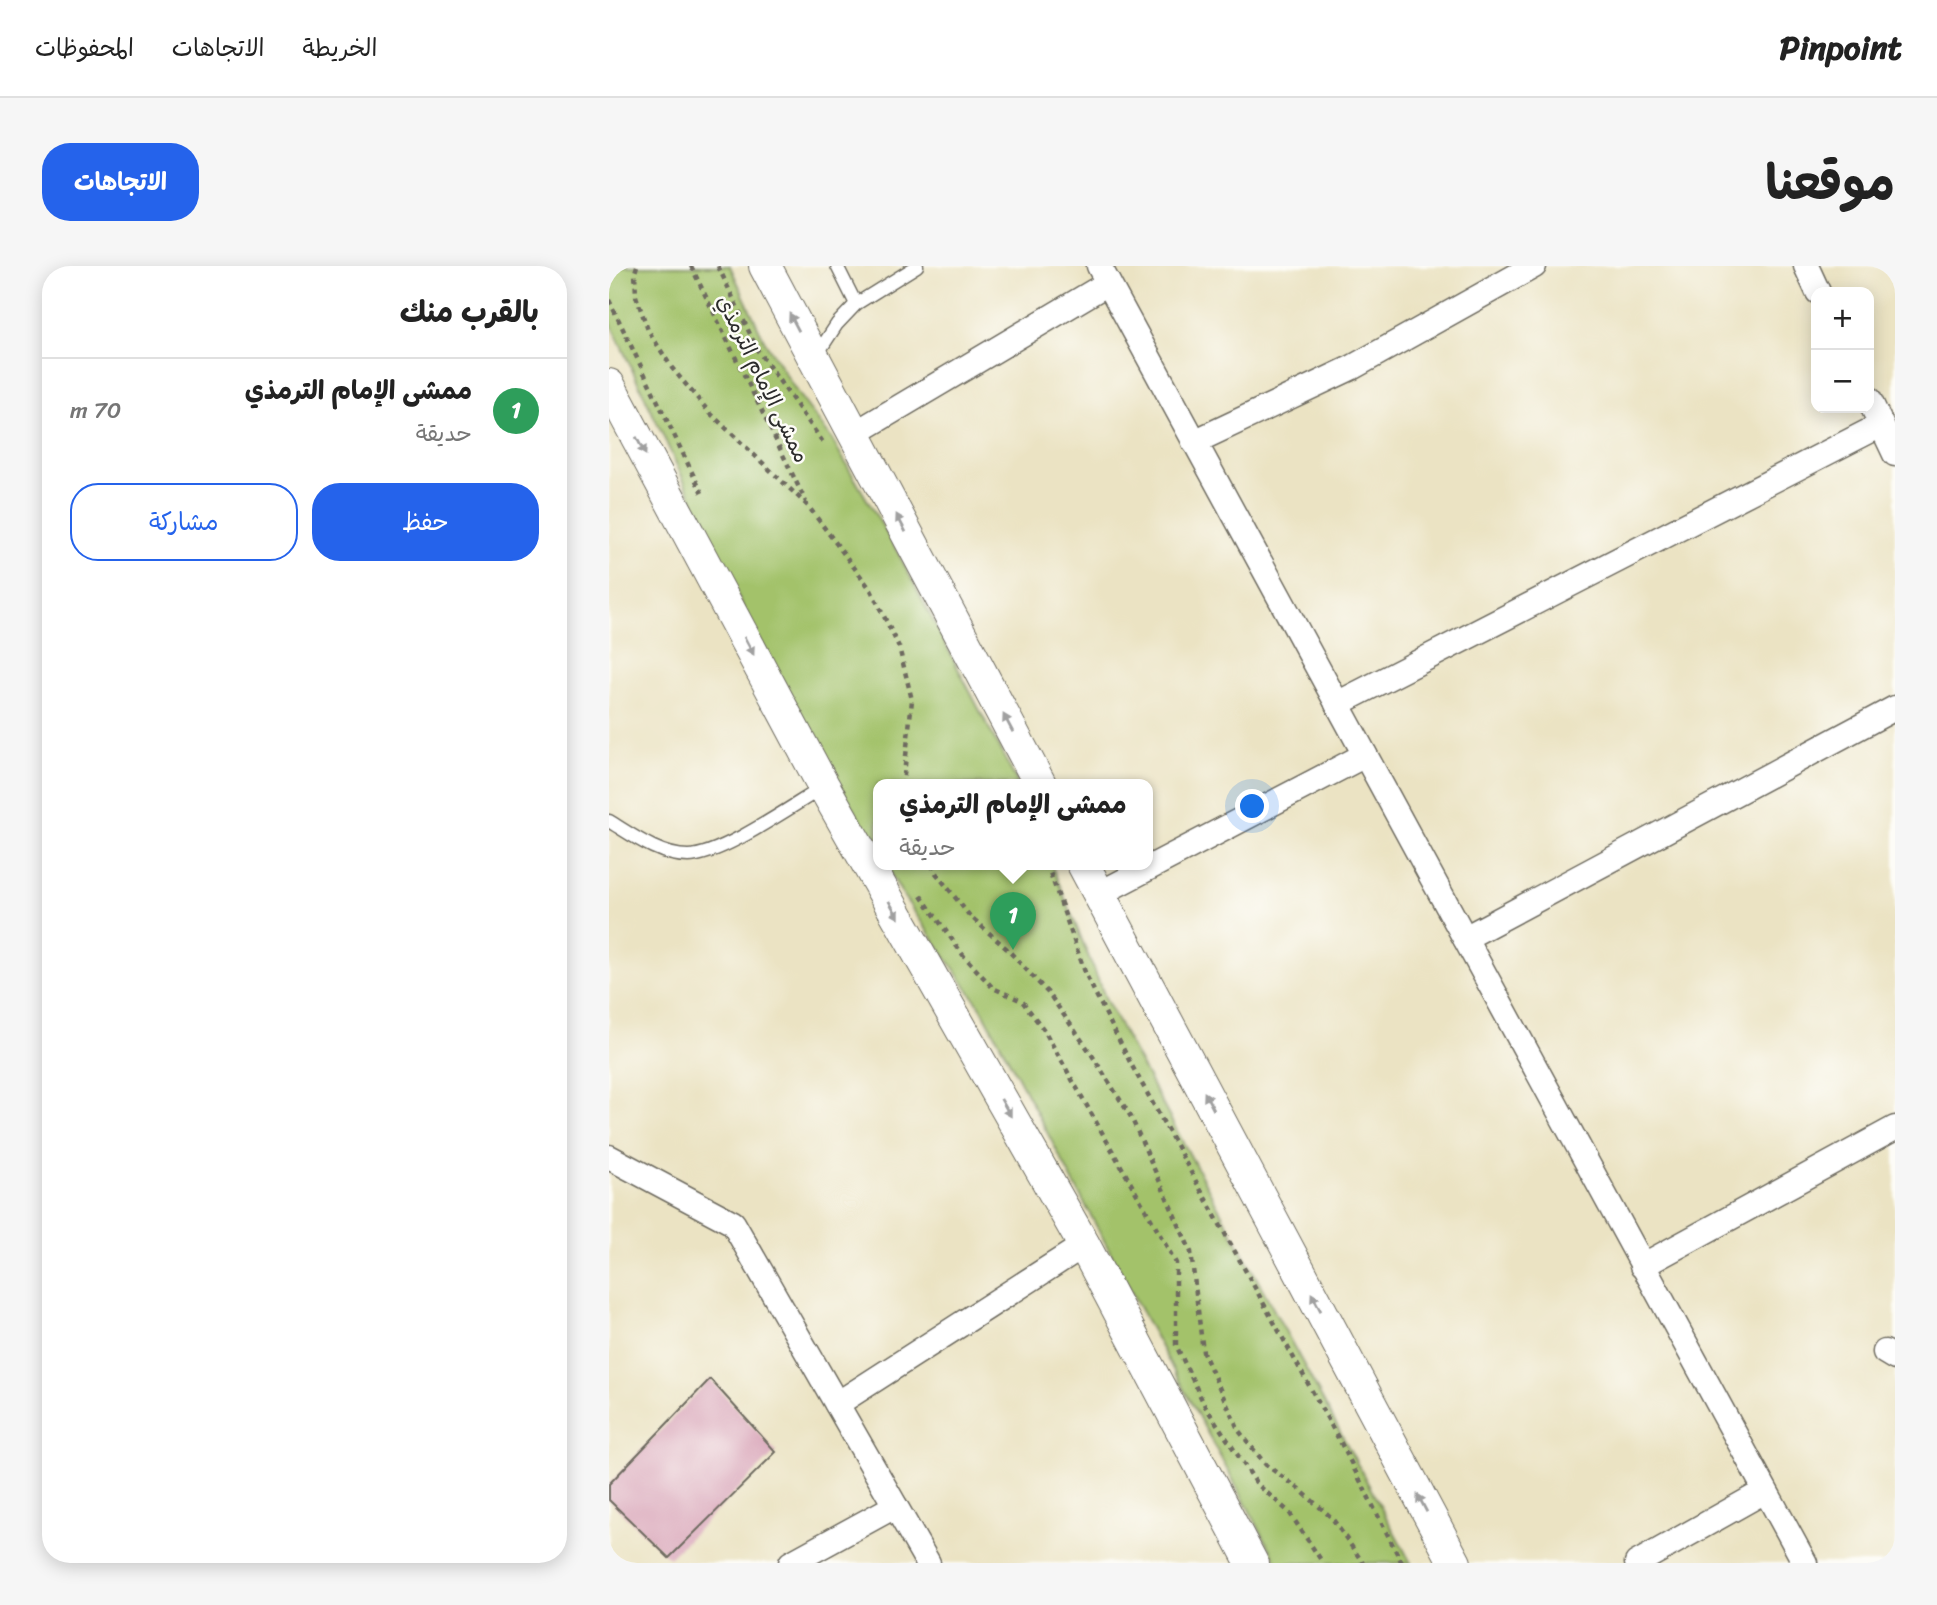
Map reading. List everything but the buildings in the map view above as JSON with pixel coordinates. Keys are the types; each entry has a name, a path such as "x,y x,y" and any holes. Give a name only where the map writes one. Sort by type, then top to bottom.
{"street":[{"path":"765,266 1037,779"},
{"path":"1194,442 1353,367 1534,266"},
{"path":"1806,266 1816,287"},
{"path":"854,434 1103,274 1805,1563"},
{"path":"609,385 824,787 1084,1245 1252,1563"},
{"path":"1874,410 1895,454"},
{"path":"1337,704 1881,425"},
{"path":"1465,939 1895,708"},
{"path":"1153,865 1365,755"},
{"path":"1086,870 1454,1563"},
{"path":"1098,894 1144,870"},
{"path":"1642,1265 1895,1128"},
{"path":"609,1157 733,1223 927,1563"},
{"path":"837,1404 1084,1245"},
{"path":"1637,1563 1765,1491"},
{"path":"790,1563 895,1506"}],"lane":[{"path":"837,266 856,304"},
{"path":"814,359 837,324 856,304 917,266"},
{"path":"609,821 660,850 689,856 729,844 824,787"}],"path":[{"name":"ممشى الإمام الترمذي","path":"637,266 636,296 648,330 672,368 709,412 808,506 871,590 899,647 912,700 904,779"},
{"name":"ممشى الإمام الترمذي","path":"691,266 808,506"},
{"path":"934,870 969,915 1007,949 1049,994 1131,1117 1191,1252 1203,1352 1239,1431 1266,1465 1298,1488 1332,1518 1363,1563"},
{"path":"1049,870 1086,975 1120,1042 1336,1434 1402,1563"},
{"path":"915,887 963,955 993,988 1022,1001 1045,1030 1176,1263 1176,1345 1205,1406 1257,1484 1289,1511 1323,1563"}],"green space":[{"path":"609,266 730,266 764,340 798,394 831,438 897,551 1015,779 873,779 873,843 763,650 609,320"},
{"path":"888,870 1053,870 1107,1002 1411,1563 1278,1563 982,1009 904,897"}],"place":[{"name":"ممشى الإمام الترمذي","path":"1013,950"}]}
